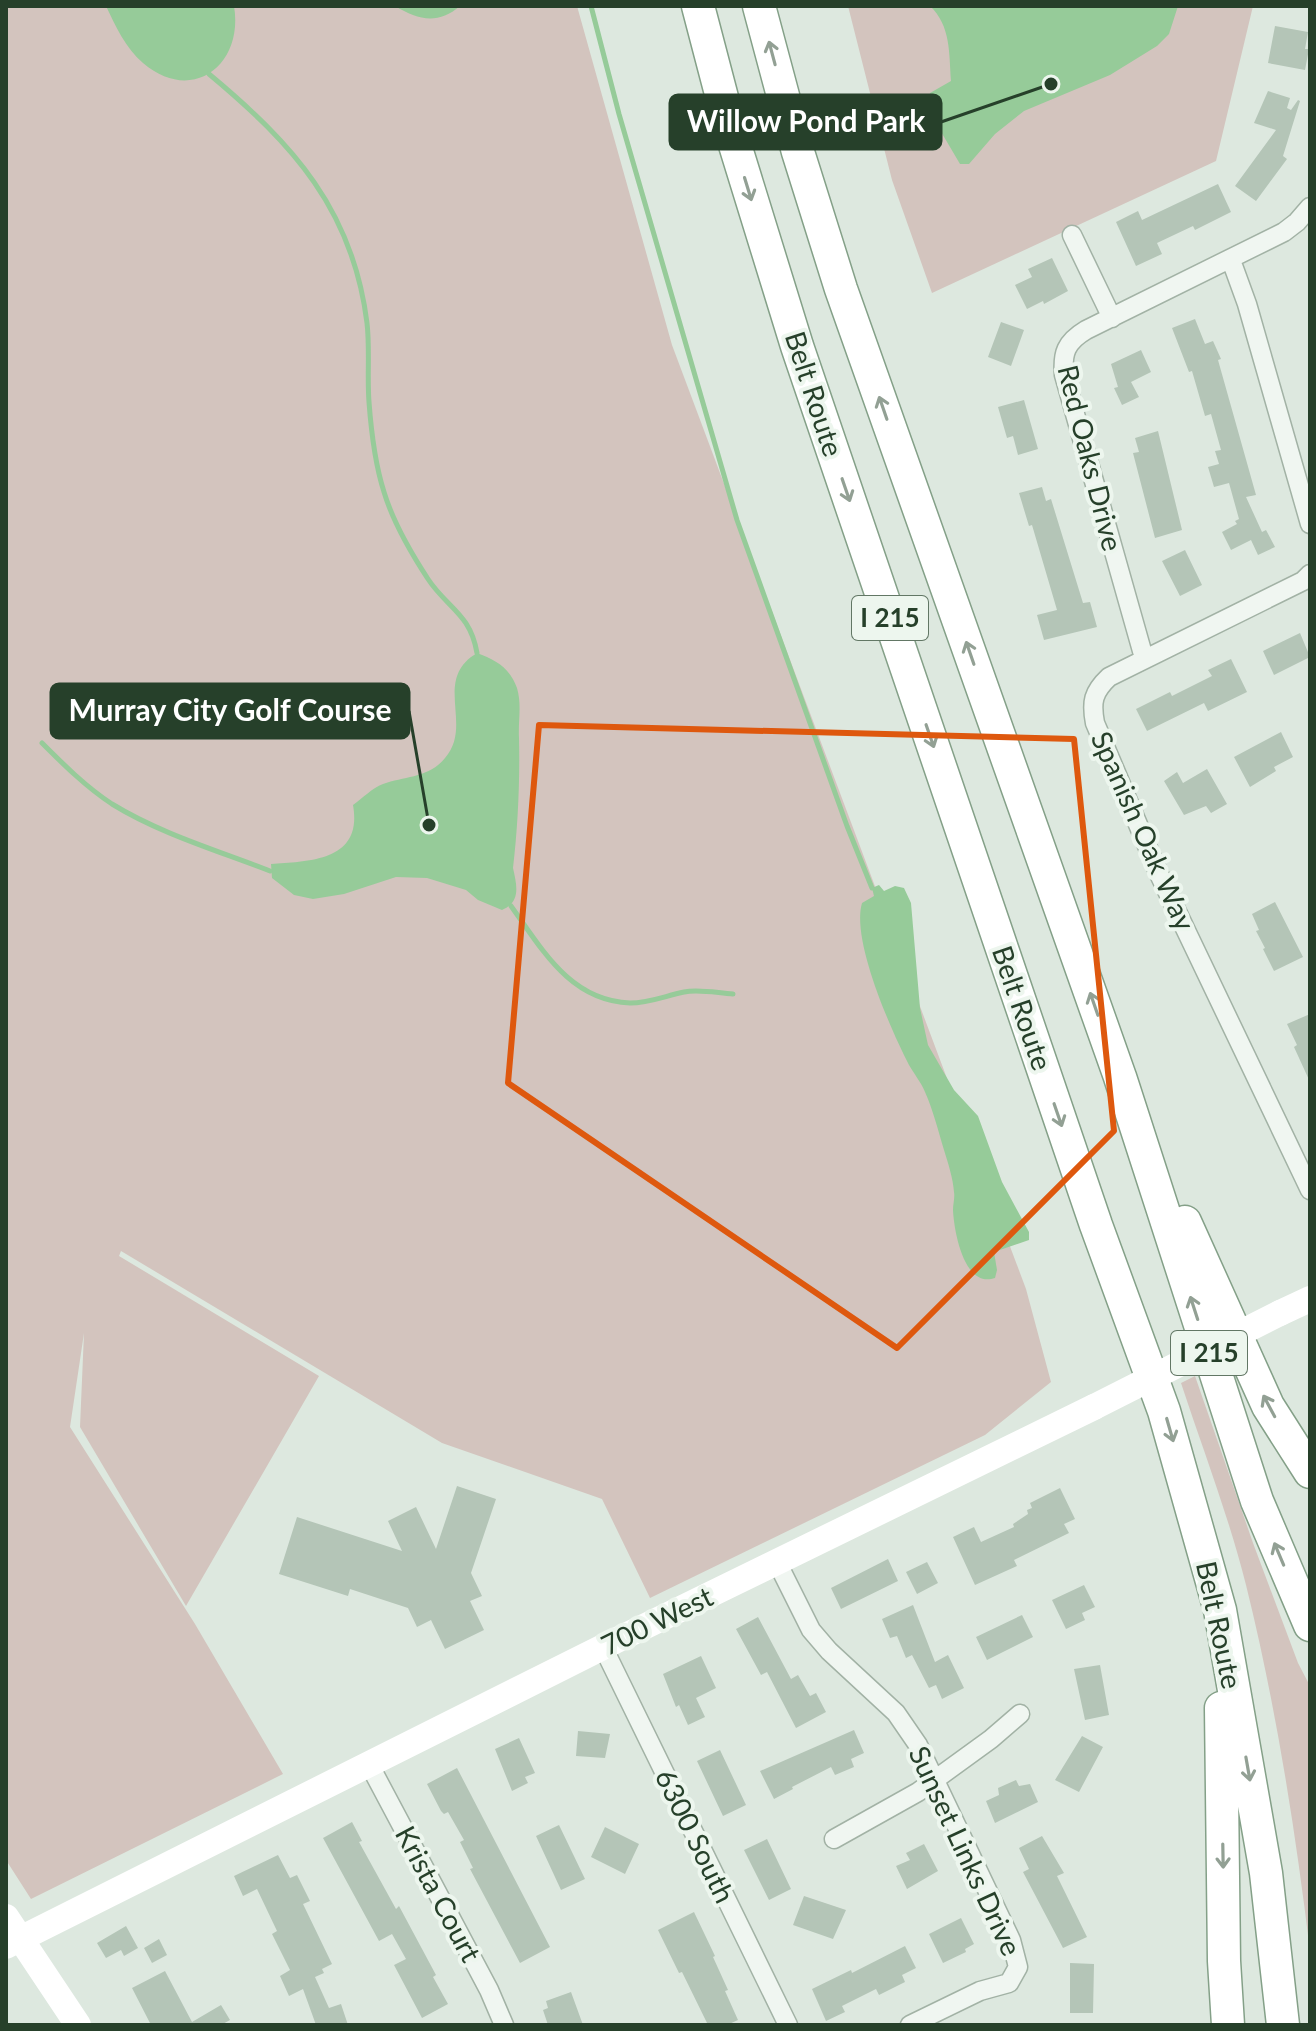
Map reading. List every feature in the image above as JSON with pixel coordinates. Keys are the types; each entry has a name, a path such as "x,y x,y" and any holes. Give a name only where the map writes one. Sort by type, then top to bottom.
{"highway":[{"name":"Belt Route","path":"698,6 731,132 797,346 1091,1210 1164,1411 1220,1610 1266,1873 1283,2025"},
{"name":"Belt Route","path":"759,6 798,152 841,289 1120,1077 1257,1501 1310,1625"},
{"path":"1120,1077 1268,1406 1310,1472"},
{"path":"1220,1610 1224,1961 1228,2025"},
{"path":"1216,2025 1224,1961"}],"main road":[{"name":"700 West","path":"11,1933 369,1764 1310,1299"},
{"path":"11,1933 78,2025"}],"street":[{"name":"Red Oaks Drive","path":"1144,658 1064,375 1063,359 1069,343 1086,330 1284,232 1310,207"},
{"path":"1072,235 1112,318"},
{"path":"1231,260 1244,293 1310,524"},
{"name":"Spanish Oak Way","path":"1310,574 1303,581 1109,677 1097,688 1092,698 1095,723 1154,863 1310,1190"},
{"name":"Sunset Links Drive","path":"777,1562 811,1630 829,1651 896,1713 918,1745 1011,1940 1018,1967 1009,1983 980,1991 910,2025"},
{"name":"6300 South","path":"603,1647 788,2025"},
{"path":"834,1839 918,1792 1020,1714"},
{"name":"Krista Court","path":"369,1764 489,1990 504,2025"}],"highlighted area":[{"path":"539,725 1074,739 1114,1131 897,1348 508,1083"}],"shaded area":[{"path":"6,6 577,6 672,345 1026,1289 1051,1382 985,1435 650,1598 602,1499 442,1443 121,1251 119,1256 319,1376 186,1606 80,1427 84,1333 70,1427 195,1624 283,1774 31,1899 6,1860"},
{"path":"106,6 234,6 235,27 231,46 223,61 211,72 196,79 179,80 161,75 131,51"},
{"path":"395,6 460,6 444,16 428,18 412,15"},
{"path":"848,6 1253,6 1216,161 932,293 892,180"},
{"path":"930,6 1178,6 1169,34 1157,46 1110,75 1024,111 995,134 969,164 960,164 927,108 930,93 951,81 945,31"},
{"path":"477,653 506,670 514,681 520,707 519,787 513,868 516,893 512,903 502,910 478,900 466,890 427,878 396,877 344,894 313,899 294,895 272,878 271,864 317,859 342,847 350,837 354,823 353,805 371,791 439,765 453,745 456,731 457,676 464,664"},
{"path":"879,885 884,891 895,886 904,888 911,903 920,1008 928,1045 954,1090 978,1116 1002,1182 1029,1232 1029,1240 994,1252 995,1278 984,1279 976,1275 963,1256 954,1219 953,1181 933,1113 893,1030 867,961 860,919 862,903 874,896 872,888"},
{"path":"1195,1376 1253,1543 1298,1663 1310,1686 1310,1951 1284,1767 1257,1630 1232,1534 1181,1383"}],"building":[{"path":"1275,26 1308,32 1305,70 1268,63"},
{"path":"1268,91 1290,98 1287,108 1291,110 1300,101 1283,156 1287,159 1256,201 1235,186 1276,130 1254,123"},
{"path":"1218,184 1231,212 1195,230 1193,226 1157,243 1162,254 1136,266 1116,222 1138,211 1142,220"},
{"path":"1052,258 1068,291 1027,309 1015,285 1032,277 1028,269"},
{"path":"1195,319 1205,344 1213,341 1221,359 1218,360 1256,495 1246,497 1262,532 1266,530 1275,547 1258,555 1251,540 1231,550 1222,532 1237,524 1235,521 1239,519 1229,483 1214,487 1208,467 1219,464 1215,451 1221,450 1211,414 1205,416 1192,371 1189,372 1172,328"},
{"path":"1001,322 1024,330 1011,366 988,357"},
{"path":"1141,350 1151,372 1131,382 1139,397 1122,405 1114,388 1118,387 1111,364"},
{"path":"1024,400 1038,449 1018,455 1013,436 1007,438 998,407"},
{"path":"1158,431 1182,530 1155,538 1133,453 1139,452 1135,438"},
{"path":"1042,487 1046,501 1051,499 1083,603 1090,602 1097,627 1044,640 1037,615 1057,610 1032,525 1029,526 1019,493"},
{"path":"1185,550 1202,585 1180,596 1162,561"},
{"path":"1300,633 1310,657 1274,675 1263,651"},
{"path":"1231,659 1247,692 1208,711 1204,703 1147,731 1136,709 1170,692 1172,696 1212,676 1208,670"},
{"path":"1281,732 1293,757 1274,767 1276,771 1250,787 1234,757"},
{"path":"1207,769 1227,804 1211,813 1206,806 1184,815 1164,781 1177,772 1183,783"},
{"path":"1275,902 1303,957 1274,971 1252,914"},
{"path":"1310,1014 1310,1082 1287,1024"},
{"path":"457,1486 496,1499 471,1573 482,1596 470,1601 484,1630 445,1649 431,1620 417,1627 408,1608 350,1589 348,1596 279,1574 297,1517 402,1551 388,1521 416,1507 436,1549"},
{"path":"1060,1488 1075,1519 1064,1524 1069,1533 1014,1560 1017,1566 975,1585 953,1537 974,1527 981,1542 1014,1527 1013,1524 1032,1508 1030,1503"},
{"path":"888,1559 898,1581 841,1609 831,1588"},
{"path":"927,1562 938,1583 917,1594 906,1572"},
{"path":"1084,1585 1095,1607 1082,1613 1085,1620 1066,1629 1052,1600"},
{"path":"913,1605 935,1662 948,1655 964,1688 942,1699 936,1685 929,1688 912,1655 906,1658 897,1636 890,1638 882,1619"},
{"path":"1022,1615 1033,1637 987,1660 976,1637"},
{"path":"758,1617 791,1679 798,1675 810,1696 816,1693 826,1712 796,1728 767,1672 761,1675 736,1629"},
{"path":"701,1656 716,1688 696,1698 705,1717 688,1725 679,1705 676,1707 663,1674"},
{"path":"1100,1665 1109,1715 1085,1720 1074,1669"},
{"path":"854,1730 864,1753 851,1759 854,1767 835,1775 831,1767 774,1799 760,1771"},
{"path":"578,1731 610,1734 605,1758 576,1756"},
{"path":"1082,1736 1103,1747 1079,1792 1055,1780"},
{"path":"519,1738 535,1773 525,1777 528,1783 512,1791 495,1749"},
{"path":"720,1750 746,1805 723,1816 697,1761"},
{"path":"457,1768 550,1947 520,1963 470,1869 473,1868 460,1842 464,1840 448,1812 444,1814 441,1811 427,1784"},
{"path":"1016,1780 1019,1786 1030,1784 1038,1802 995,1823 986,1801 999,1795 998,1788"},
{"path":"352,1822 362,1841 359,1842 396,1909 399,1906 448,2004 422,2018 394,1965 406,1959 392,1934 379,1941 323,1838"},
{"path":"559,1825 585,1879 561,1890 536,1836"},
{"path":"605,1827 639,1844 625,1874 591,1857"},
{"path":"1042,1836 1064,1873 1057,1876 1087,1937 1063,1948 1023,1872 1029,1869 1019,1848"},
{"path":"767,1839 791,1889 769,1900 744,1850"},
{"path":"924,1844 938,1871 907,1889 896,1866 910,1860 906,1853"},
{"path":"278,1855 290,1878 297,1875 310,1901 303,1904 332,1964 315,1977 329,2008 341,2004 348,2025 316,2025 303,1989 289,1996 280,1976 290,1970 272,1934 277,1931 257,1889 243,1896 234,1876"},
{"path":"804,1896 846,1910 833,1939 793,1925"},
{"path":"694,1912 715,1956 728,1990 725,1991 738,2020 727,2025 708,2025 658,1930"},
{"path":"961,1918 974,1944 965,1949 966,1952 943,1963 929,1934"},
{"path":"126,1926 138,1948 124,1956 121,1950 106,1958 97,1943"},
{"path":"159,1939 167,1955 152,1963 144,1948"},
{"path":"905,1946 916,1968 902,1975 905,1982 879,1995 876,1989 842,2006 845,2012 826,2021 812,1989"},
{"path":"1070,1963 1094,1964 1093,2013 1070,2013"},
{"path":"165,1971 192,2022 221,2005 230,2020 221,2025 151,2025 132,1988"},
{"path":"571,1992 583,2025 548,2025 543,2010 548,2008 546,2001"}],"waterway":[{"path":"591,6 619,114 737,520 872,888"},
{"path":"209,74 292,154 333,213 360,283 367,323 370,413 384,492 409,548 435,589 469,629 477,653"},
{"path":"42,743 93,790 131,815 189,841 270,871"},
{"path":"511,906 546,955 574,983 590,993 630,1003 690,991 733,994"}],"place":[{"name":"Willow Pond Park","path":"1051,84"},
{"name":"Murray City Golf Course","path":"429,825"}]}
